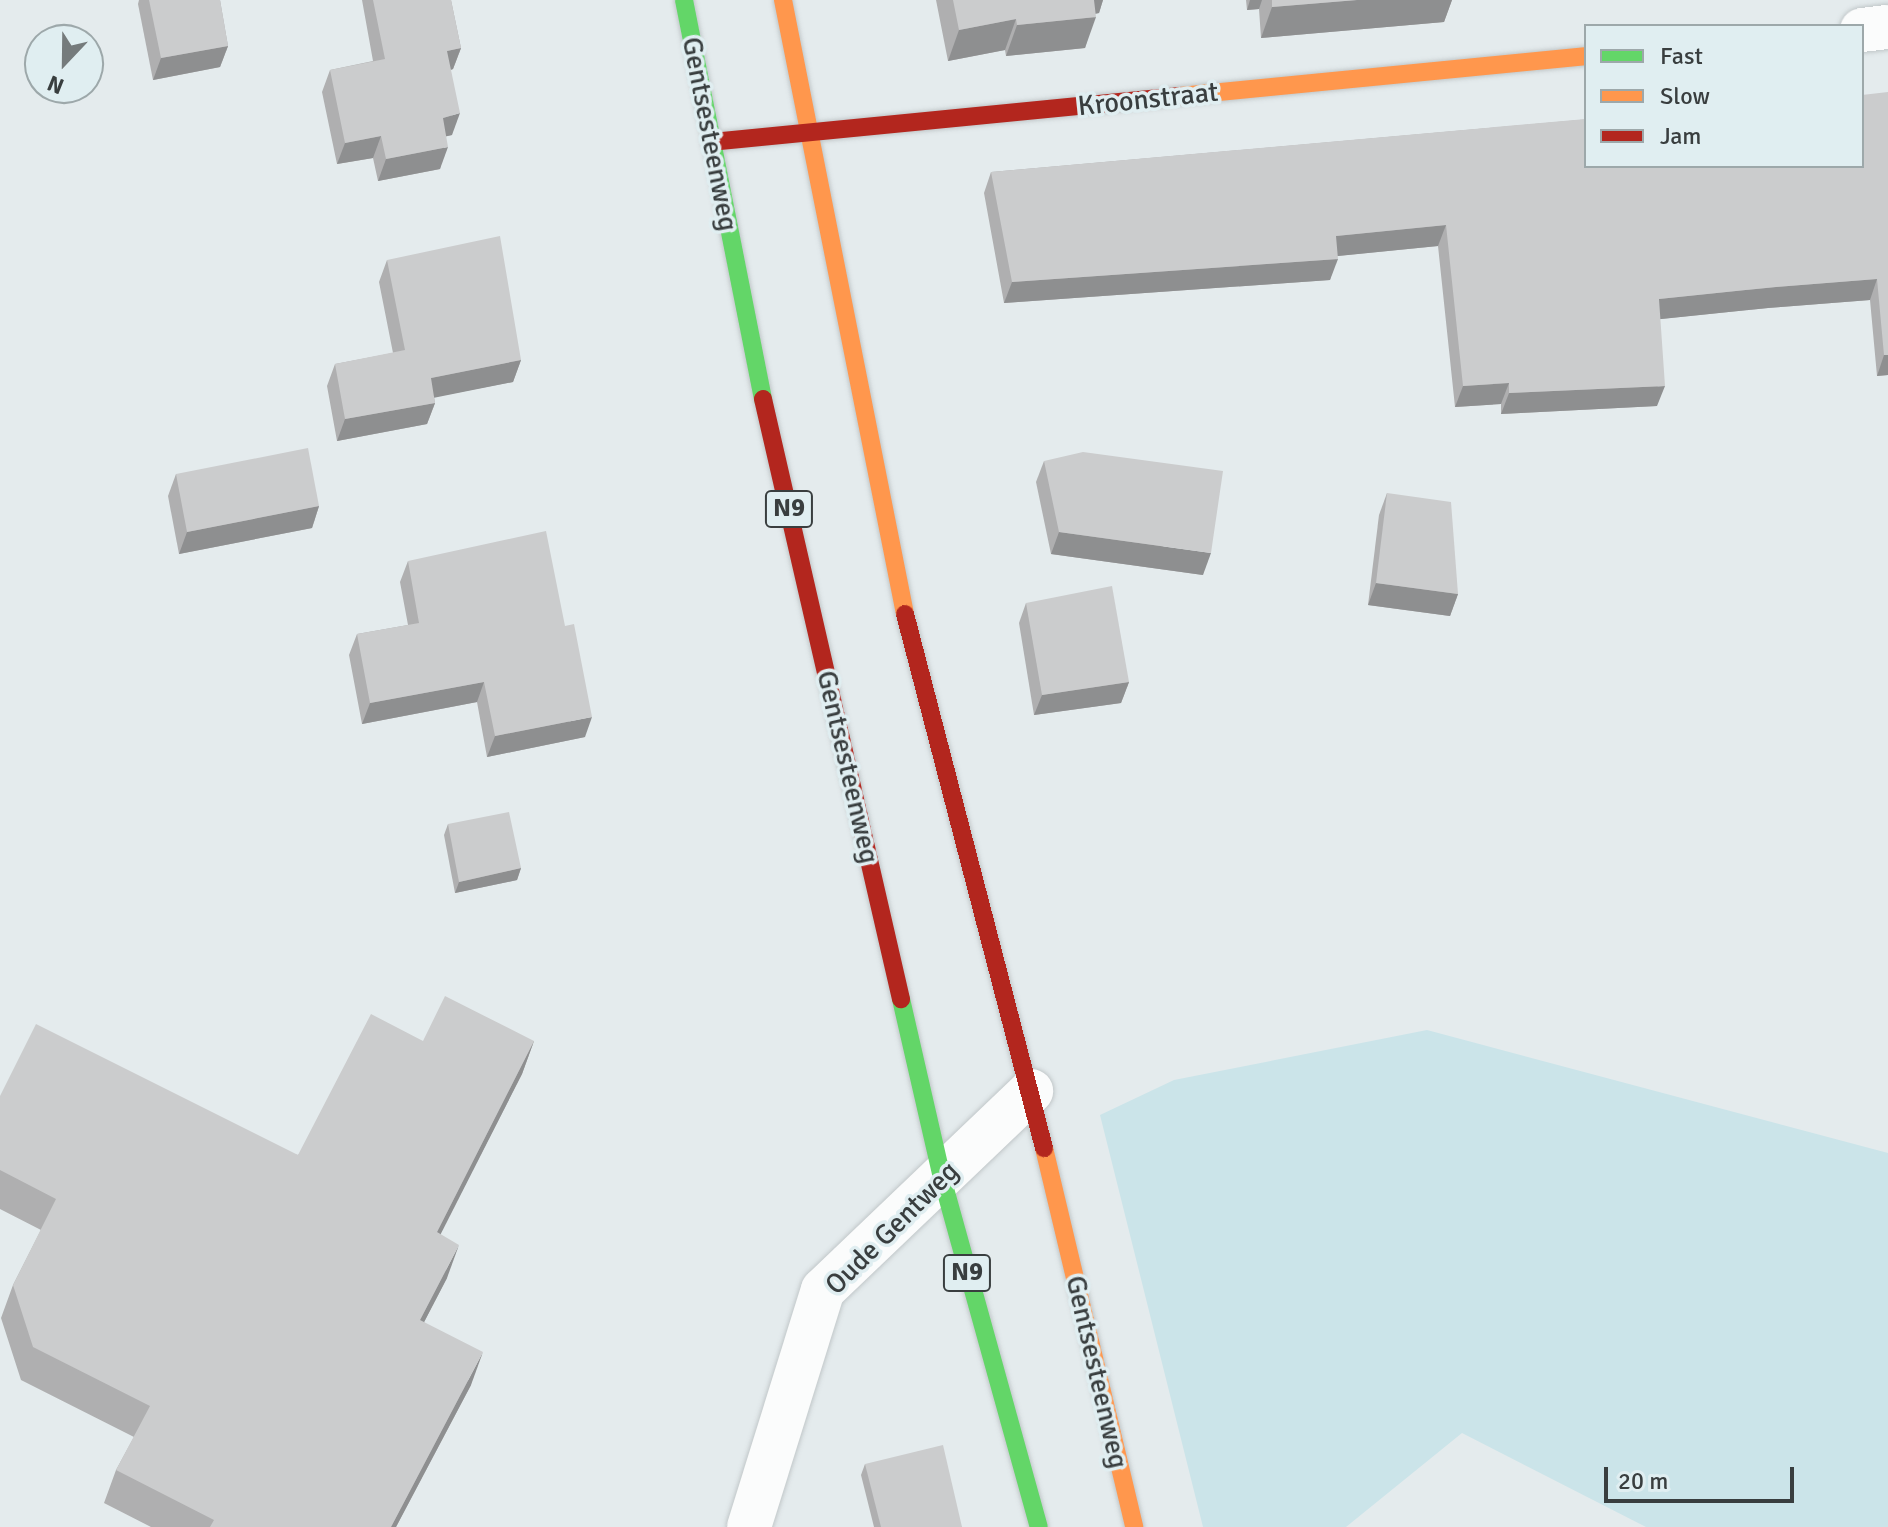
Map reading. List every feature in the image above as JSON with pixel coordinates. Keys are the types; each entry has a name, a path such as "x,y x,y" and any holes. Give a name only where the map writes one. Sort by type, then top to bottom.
{"main road":[{"name":"Gentsesteenweg","path":"684,0 762,393 942,1178 1039,1527"},
{"name":"Gentsesteenweg","path":"783,0 908,627 1031,1091 1134,1527"},
{"name":"Kroonstraat","path":"711,142 1584,56"}],"street":[{"path":"1864,30 1888,27"},
{"name":"Oude Gentweg","path":"749,1527 823,1290 1031,1091"}],"shaded area":[{"path":"1427,1030 1888,1153 1888,1527 1646,1527 1462,1433 1346,1527 1203,1527 1100,1115 1174,1080"}],"building":[{"path":"149,0 220,0 228,46 161,58"},
{"path":"373,0 451,0 461,48 447,51 460,113 443,118 448,147 386,159 381,136 345,143 330,70 385,59"},
{"path":"953,0 1094,0 1096,17 1017,25 1016,19 959,30"},
{"path":"1272,0 1357,0 1272,7"},
{"path":"1888,92 1888,355 1884,355 1877,279 1659,299 1665,386 1509,393 1509,383 1463,386 1446,225 1336,236 1338,259 1012,282 991,172 1584,119 1584,168 1864,168 1864,95"},
{"path":"500,236 521,360 431,378 435,403 345,419 335,364 405,350 387,260"},
{"path":"308,448 319,506 187,532 176,474"},
{"path":"1083,452 1223,471 1211,553 1059,532 1044,461"},
{"path":"1387,493 1451,502 1458,594 1376,583"},
{"path":"546,531 565,626 574,624 592,717 495,736 484,682 370,703 357,634 419,623 408,561"},
{"path":"1112,586 1129,682 1042,695 1026,603"},
{"path":"509,812 521,868 459,882 448,824"},
{"path":"445,996 534,1041 437,1232 459,1245 420,1320 483,1352 391,1527 210,1527 214,1520 116,1470 150,1406 33,1347 13,1285 56,1199 0,1170 0,1096 36,1024 298,1155 371,1014 423,1041"},
{"path":"943,1445 962,1527 881,1527 865,1464"}],"traffic: fast":[{"path":"684,0 763,399"},
{"path":"901,999 942,1178 1039,1527"}],"traffic: slow":[{"path":"783,0 905,614"},
{"path":"1179,96 1584,56"},
{"path":"1044,1148 1134,1527"}],"traffic: jam":[{"path":"711,142 1179,96"},
{"path":"763,399 901,999"},
{"path":"905,614 1044,1148"}]}
